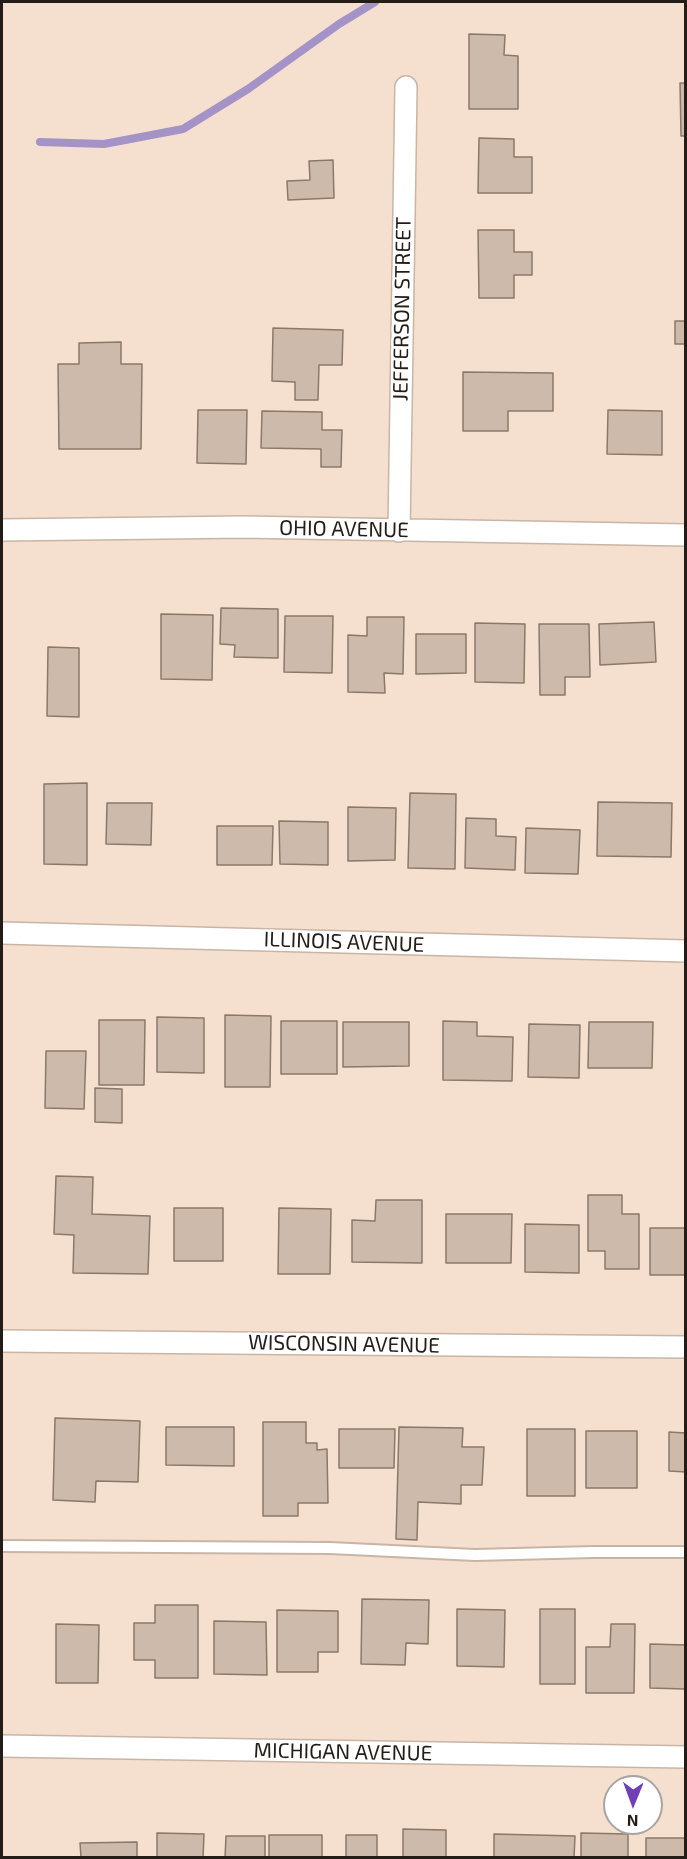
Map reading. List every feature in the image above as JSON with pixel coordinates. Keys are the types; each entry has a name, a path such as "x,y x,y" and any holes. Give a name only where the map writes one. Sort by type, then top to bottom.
{"street":[{"name":"JEFFERSON STREET","path":"399,531 406,87"},
{"name":"OHIO AVENUE","path":"2,531 243,527 686,535"},
{"name":"ILLINOIS AVENUE","path":"2,933 686,951"},
{"name":"WISCONSIN AVENUE","path":"2,1341 686,1347"},
{"name":"MICHIGAN AVENUE","path":"2,1746 686,1757"}],"lane":[{"path":"2,1546 330,1548 475,1555 686,1552"}],"building":[{"path":"469,34 505,35 504,55 518,56 518,109 469,109"},
{"path":"680,83 686,83 686,136 681,136"},
{"path":"479,138 514,139 514,157 532,157 532,193 478,193"},
{"path":"333,160 334,198 288,200 287,181 310,180 309,161"},
{"path":"478,230 514,230 514,252 532,252 532,275 514,275 514,298 479,298"},
{"path":"675,321 686,321 686,344 675,344"},
{"path":"273,328 343,330 342,365 319,365 318,400 295,400 295,382 272,381"},
{"path":"121,342 121,364 142,364 141,449 59,449 58,364 79,364 79,343"},
{"path":"463,372 553,373 553,411 508,411 508,431 463,431"},
{"path":"198,410 247,410 246,464 197,463"},
{"path":"608,410 662,411 662,455 607,454"},
{"path":"262,411 322,412 322,430 342,430 341,467 321,467 321,449 261,448"},
{"path":"221,608 278,609 278,658 234,657 235,645 220,644"},
{"path":"161,614 213,615 212,680 161,679"},
{"path":"285,616 333,616 332,673 284,672"},
{"path":"367,617 404,617 403,674 384,673 385,693 348,692 348,635 367,636"},
{"path":"654,622 656,662 600,665 599,624"},
{"path":"475,623 525,624 524,683 475,682"},
{"path":"539,624 589,624 590,677 565,677 565,695 540,695"},
{"path":"416,634 466,634 466,673 416,674"},
{"path":"48,647 79,648 79,717 47,716"},
{"path":"87,783 87,865 44,864 44,784"},
{"path":"410,793 456,794 455,869 408,868"},
{"path":"598,802 672,803 671,857 597,856"},
{"path":"107,803 152,803 151,845 106,844"},
{"path":"348,807 396,808 395,860 348,861"},
{"path":"466,818 496,819 496,836 516,837 515,870 465,868"},
{"path":"279,821 328,822 328,865 280,864"},
{"path":"217,826 273,826 272,865 217,865"},
{"path":"526,828 580,830 578,874 525,873"},
{"path":"225,1015 271,1016 270,1087 225,1087"},
{"path":"157,1017 204,1018 204,1073 157,1072"},
{"path":"99,1020 145,1020 144,1085 99,1085"},
{"path":"281,1021 337,1021 337,1074 281,1074"},
{"path":"443,1021 477,1022 477,1036 513,1037 512,1081 443,1080"},
{"path":"343,1022 409,1022 409,1066 343,1067"},
{"path":"589,1022 653,1022 652,1068 588,1068"},
{"path":"529,1024 580,1025 579,1078 528,1077"},
{"path":"46,1051 86,1051 84,1109 45,1108"},
{"path":"95,1088 122,1089 122,1123 95,1122"},
{"path":"56,1176 93,1177 92,1214 150,1216 148,1274 73,1273 74,1235 54,1234"},
{"path":"588,1195 622,1195 622,1214 639,1214 639,1269 605,1269 605,1251 588,1251"},
{"path":"376,1200 422,1200 422,1263 352,1262 352,1220 375,1221"},
{"path":"174,1208 223,1208 223,1261 174,1261"},
{"path":"279,1208 331,1209 330,1274 278,1274"},
{"path":"446,1214 512,1214 511,1263 446,1263"},
{"path":"525,1224 579,1225 579,1273 525,1272"},
{"path":"650,1228 686,1228 686,1275 650,1275"},
{"path":"55,1418 140,1421 138,1482 96,1481 95,1502 53,1500"},
{"path":"263,1422 306,1422 306,1443 317,1443 317,1450 327,1449 328,1503 298,1503 298,1516 263,1516"},
{"path":"166,1427 234,1427 234,1466 166,1465"},
{"path":"399,1427 463,1428 462,1447 484,1447 482,1485 461,1485 461,1504 418,1502 417,1540 396,1539"},
{"path":"339,1429 395,1429 394,1468 339,1468"},
{"path":"527,1429 575,1429 575,1496 527,1496"},
{"path":"586,1431 637,1431 637,1488 586,1488"},
{"path":"669,1432 686,1433 686,1472 669,1471"},
{"path":"362,1599 429,1600 428,1644 406,1643 405,1665 361,1664"},
{"path":"155,1605 198,1605 198,1678 155,1678 155,1660 134,1660 134,1623 155,1623"},
{"path":"457,1609 505,1610 504,1667 457,1666"},
{"path":"540,1609 575,1609 575,1684 540,1684"},
{"path":"277,1610 338,1611 338,1652 318,1652 318,1672 277,1672"},
{"path":"214,1621 266,1622 267,1675 214,1674"},
{"path":"56,1624 99,1625 98,1683 56,1683"},
{"path":"611,1624 635,1624 634,1693 586,1693 586,1647 610,1647"},
{"path":"650,1644 686,1645 685,1689 650,1688"},
{"path":"403,1829 446,1830 446,1858 403,1858"},
{"path":"157,1833 204,1834 203,1858 157,1858"},
{"path":"581,1833 628,1835 628,1858 581,1858"},
{"path":"494,1834 575,1836 574,1858 494,1858"},
{"path":"269,1835 322,1835 322,1858 269,1858"},
{"path":"346,1835 377,1835 377,1858 346,1858"},
{"path":"226,1836 265,1836 265,1858 225,1858"},
{"path":"646,1838 686,1838 686,1858 646,1858"},
{"path":"137,1842 137,1858 81,1858 80,1843"}],"waterway":[{"path":"40,142 104,144 183,129 248,89 339,24 375,2"}]}
